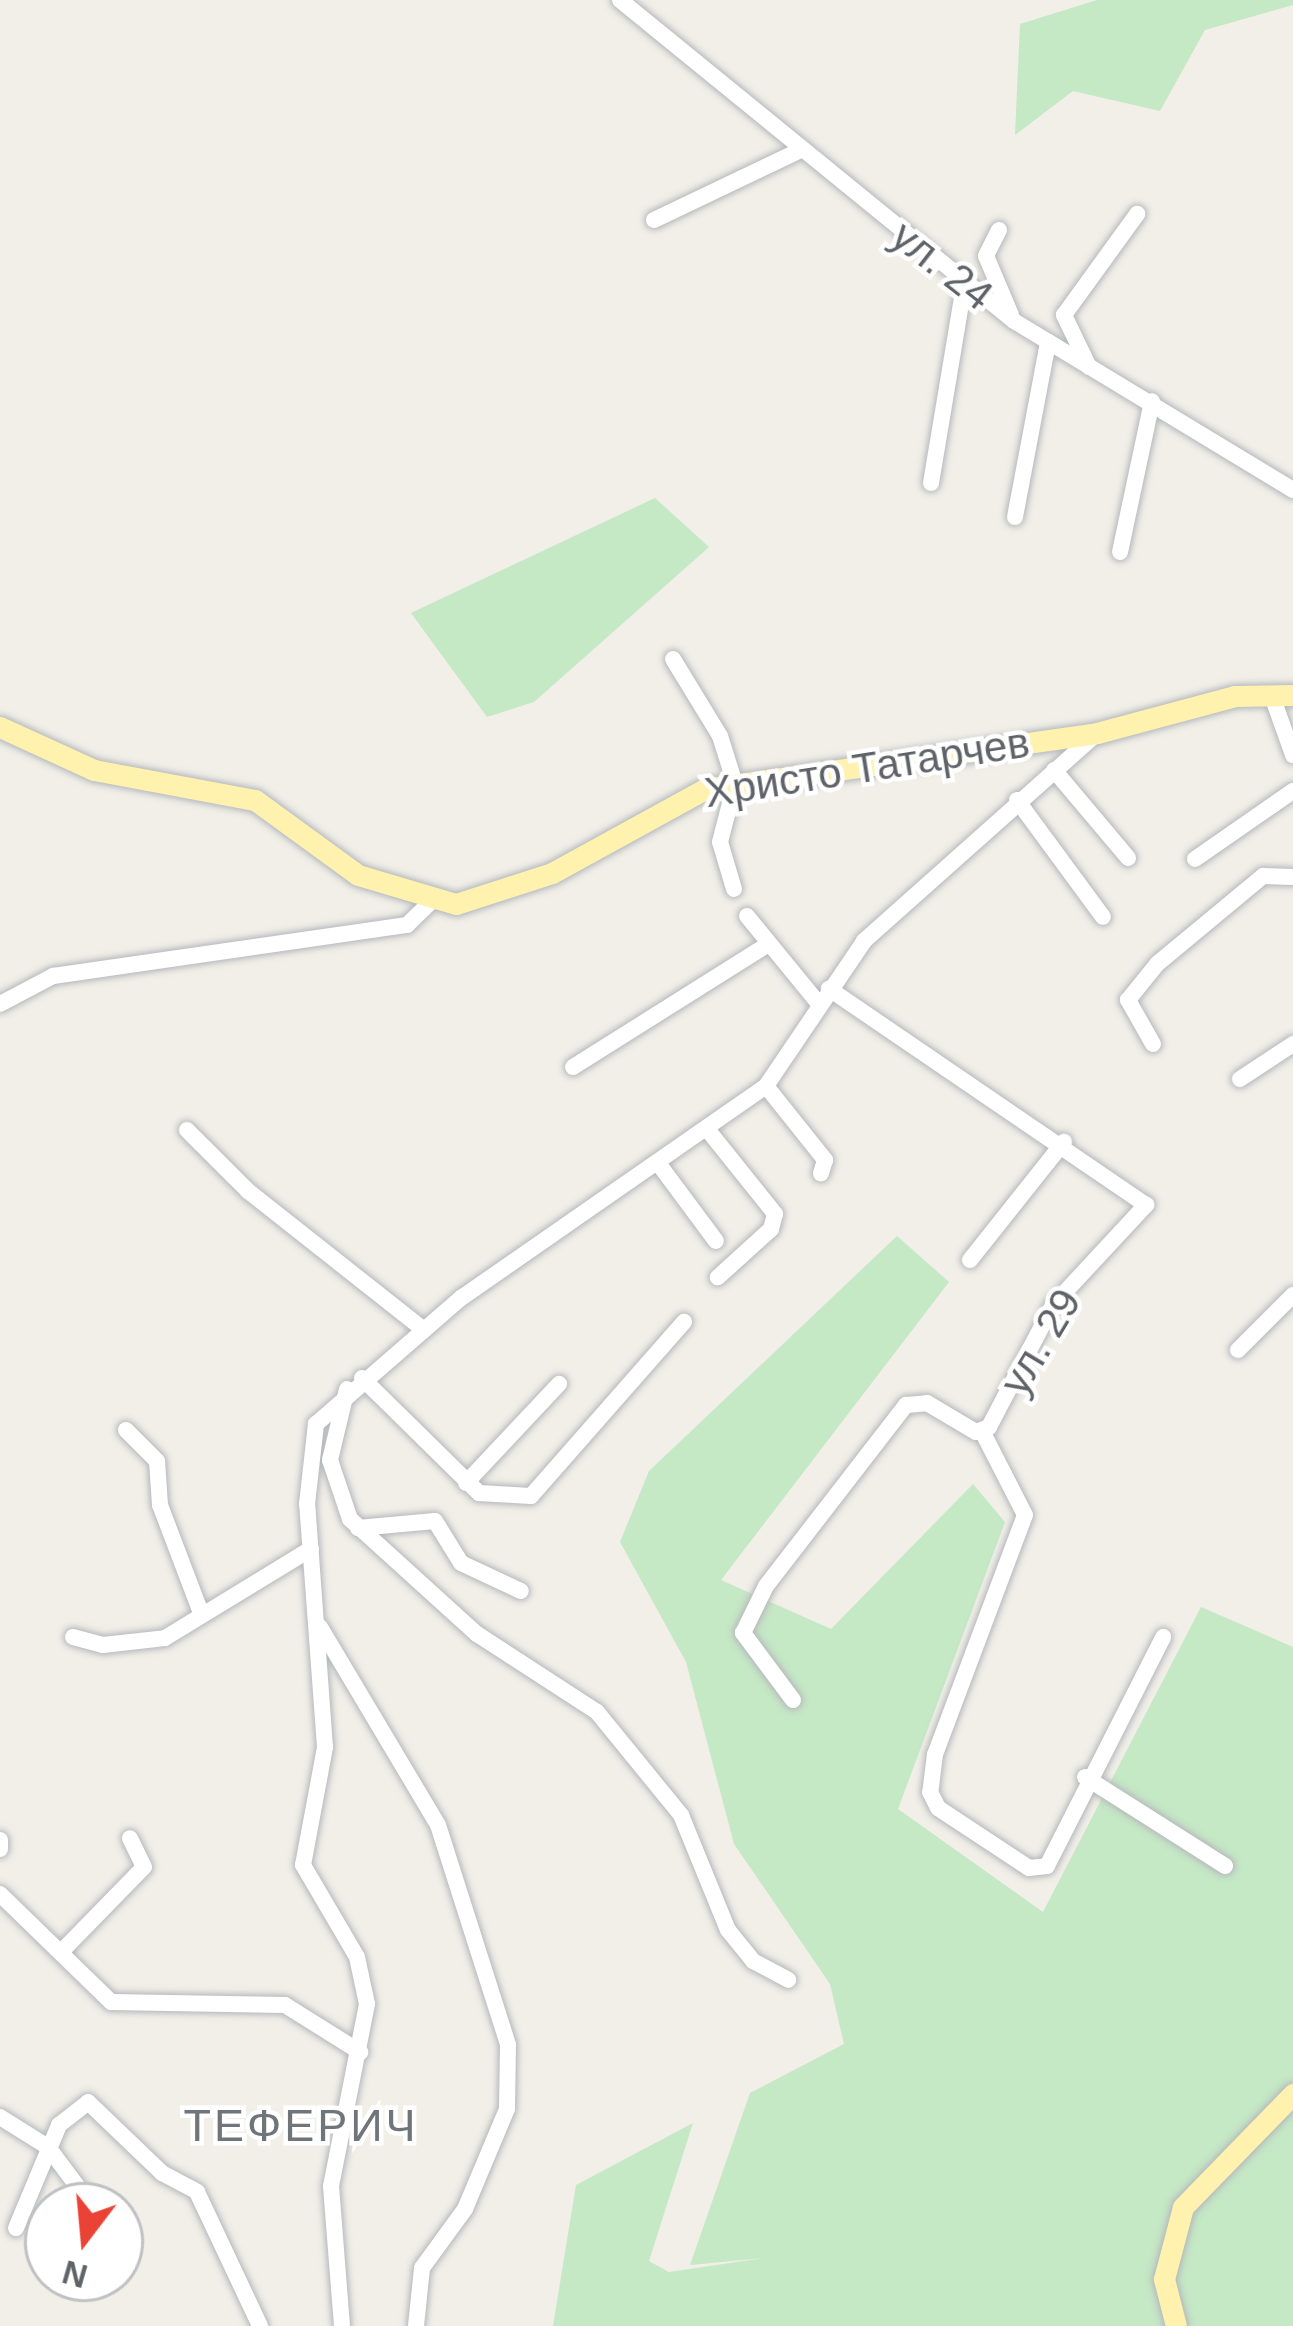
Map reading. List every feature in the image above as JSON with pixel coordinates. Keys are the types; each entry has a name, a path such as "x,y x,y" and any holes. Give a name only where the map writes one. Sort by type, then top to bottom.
{"main road":[{"name":"Христо Татарчев","path":"0,727 94,770 255,800 358,875 431,902 506,892 683,797 735,784 1096,733 1203,702 1282,695"},
{"path":"1176,2326 1164,2279 1183,2207 1293,2094"}],"street":[{"name":"ул. 24","path":"620,0 1014,321 1293,490"},
{"path":"654,220 802,150"},
{"path":"1089,368 1064,315 1137,214"},
{"path":"999,230 986,256 1014,321"},
{"path":"931,484 964,284"},
{"path":"1015,518 1048,342"},
{"path":"1120,552 1152,401"},
{"path":"673,659 720,736 735,784 720,842 734,889"},
{"path":"1282,695 1293,755"},
{"path":"342,2326 331,2186 360,2052 364,1977 303,1865 325,1764 311,1549 312,1433 354,1384 424,1330 766,1086 864,941 1096,733"},
{"path":"1054,770 1128,858"},
{"path":"1195,859 1293,790"},
{"path":"1016,800 1103,917"},
{"path":"1153,1044 1128,1000 1157,964 1262,876 1293,877"},
{"path":"0,1004 52,976 407,925 431,902"},
{"name":"ул. 29","path":"747,916 767,944 824,996 1064,1142 1146,1205 1053,1305 982,1431 922,1401 906,1405 766,1586 743,1633 793,1700"},
{"path":"573,1067 767,944"},
{"path":"1240,1079 1293,1043"},
{"path":"766,1086 825,1160 821,1173"},
{"path":"706,1129 775,1214 771,1229 718,1277"},
{"path":"188,1130 248,1191 424,1330"},
{"path":"970,1260 1064,1142"},
{"path":"658,1162 716,1241"},
{"path":"1238,1350 1293,1294"},
{"path":"354,1384 466,1483 508,1498 546,1489 684,1322"},
{"path":"354,1384 330,1460 358,1528 477,1634 597,1712 681,1815 728,1930 754,1961 788,1980"},
{"path":"466,1483 560,1384"},
{"path":"126,1430 158,1461 160,1504 202,1613"},
{"path":"982,1431 1025,1515 935,1754 930,1792 959,1824 1041,1869 1064,1840 1085,1777 1163,1637"},
{"path":"358,1528 435,1522 460,1563 520,1591"},
{"path":"73,1637 146,1642 311,1549"},
{"path":"316,1621 438,1826 508,2045 507,2109 465,2209 422,2268 416,2326"},
{"path":"1085,1777 1225,1866"},
{"path":"62,1951 144,1867 130,1838"},
{"path":"0,1840 0,1849"},
{"path":"0,1894 111,2002 284,2005 360,2052"},
{"path":"16,2228 48,2147 72,2106 88,2102 115,2119 162,2173 197,2192 260,2326"},
{"path":"0,2117 48,2147 74,2182"}],"green space":[{"path":"1097,0 1293,0 1293,5 1205,30 1160,111 1073,91 1015,135 1020,24"},
{"path":"655,498 709,547 534,702 487,717 411,613"},
{"path":"897,1236 949,1282 721,1580 831,1629 973,1484 1005,1522 898,1809 1043,1912 1201,1607 1293,1647 1293,2326 553,2326 576,2185 693,2123 649,2261 669,2272 764,2258 690,2265 750,2093 844,2044 830,1984 734,1844 686,1662 620,1542 649,1471"}],"district":[{"name":"ТЕФЕРИЧ","path":"301,2126"}]}
